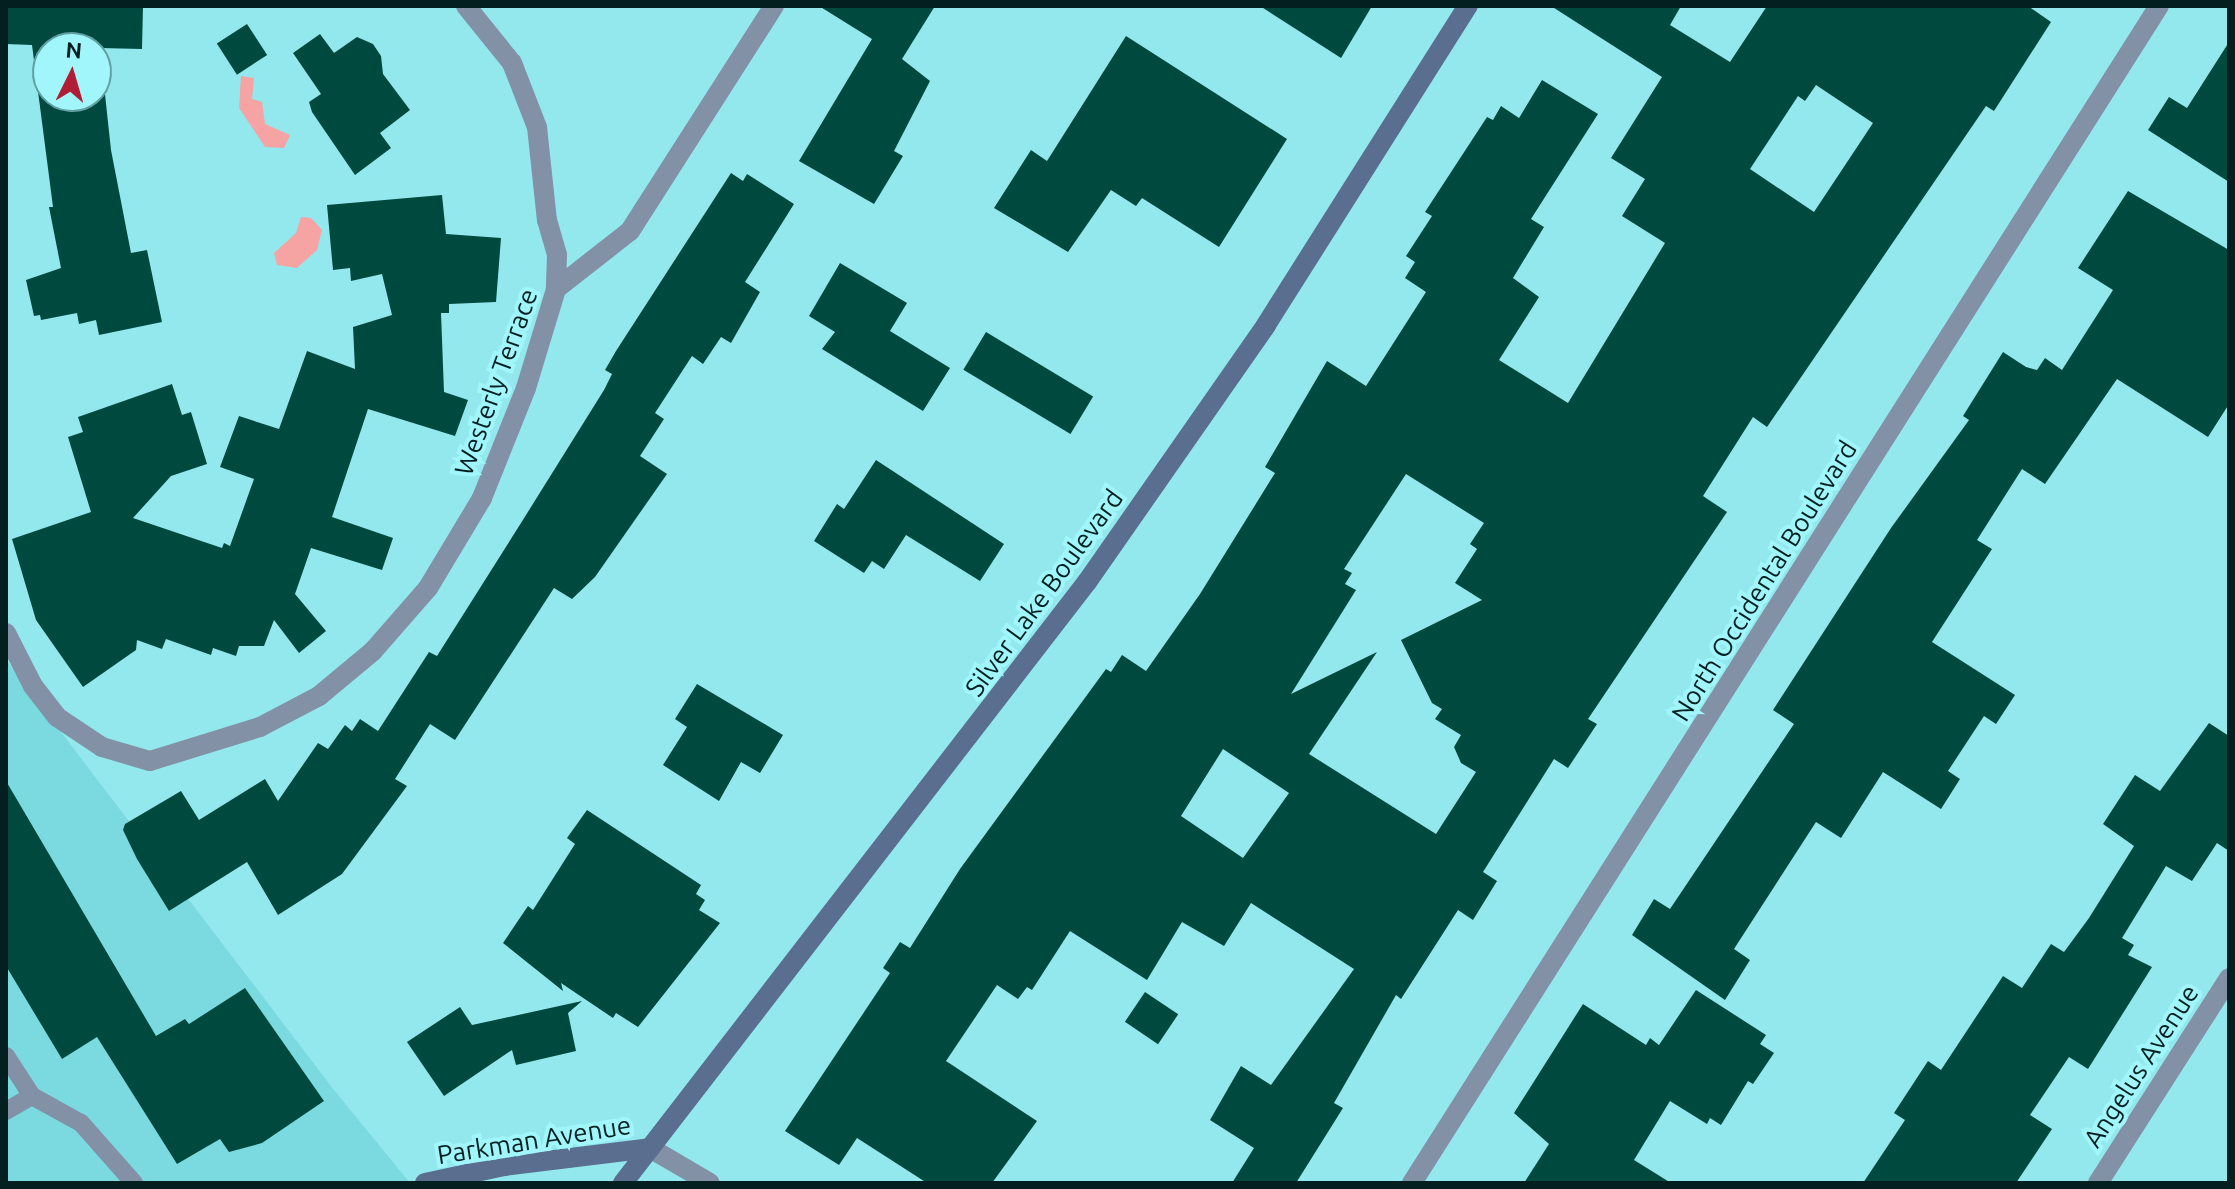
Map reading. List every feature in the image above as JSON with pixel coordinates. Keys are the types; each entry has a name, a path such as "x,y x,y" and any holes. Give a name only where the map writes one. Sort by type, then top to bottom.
{"main road":[{"name":"Silver Lake Boulevard","path":"623,1183 1087,582 1266,325 1468,6"},
{"name":"Parkman Avenue","path":"425,1183 504,1166 650,1148"}],"street":[{"path":"466,6 512,63 537,127 547,220 557,255 556,289"},
{"name":"Westerly Terrace","path":"6,633 33,686 57,717 102,747 150,761 260,727 319,696 373,651 428,588 482,498 526,388 556,289 630,231 774,6"},
{"name":"North Occidental Boulevard","path":"1412,1183 2159,6"},
{"name":"Angelus Avenue","path":"2098,1183 2229,978"},
{"path":"650,1148 710,1183"}],"lane":[{"path":"6,1056 32,1096 81,1123 134,1183"},
{"path":"6,1111 32,1096"}],"shaded area":[{"path":"241,76 254,78 252,99 262,102 265,124 290,135 284,148 265,147 239,108"},
{"path":"301,217 311,218 322,230 317,250 297,268 277,265 274,253 296,233"},
{"path":"6,660 334,1090 410,1183 6,1183"}],"building":[{"path":"6,6 143,6 142,49 112,48 112,32 32,32 32,45 6,44"},
{"path":"819,6 935,6 902,59 930,81 894,151 903,156 874,204 799,161 872,39"},
{"path":"1260,6 1372,6 1341,58"},
{"path":"1551,6 1681,6 1670,25 1730,62 1767,6 2028,6 2051,22 1994,111 1986,106 1767,427 1753,417 1703,496 1727,512 1588,719 1597,724 1568,768 1554,759 1483,872 1497,881 1473,920 1458,910 1401,999 1396,995 1334,1103 1343,1108 1296,1183 1232,1183 1254,1148 1210,1120 1241,1066 1271,1085 1354,969 1251,903 1224,946 1182,922 1147,980 1070,931 1032,990 1027,987 1018,999 997,985 946,1061 1037,1121 992,1183 927,1183 857,1138 839,1165 785,1131 890,973 883,968 900,942 910,948 960,869 1106,669 1111,672 1122,655 1146,671 1200,594 1275,473 1265,467 1327,361 1366,386 1426,292 1405,278 1415,262 1406,256 1432,216 1425,212 1487,117 1493,120 1501,106 1519,118 1542,80 1598,114 1531,219 1544,227 1513,278 1539,297 1499,360 1568,403 1665,243 1622,216 1645,179 1611,158 1662,77","holes":["1816,85 1873,123 1814,212 1750,169 1798,96 1805,101","1406,474 1484,523 1470,544 1477,549 1455,583 1482,600 1401,640 1432,703 1442,709 1435,719 1461,735 1454,747 1461,763 1476,772 1436,834 1309,754 1377,652 1291,694 1356,590 1345,584 1352,573 1344,569","1223,749 1289,793 1243,858 1181,816"]},
{"path":"247,24 267,55 237,75 217,44"},
{"path":"320,34 334,53 357,37 373,44 381,56 383,74 410,110 380,133 391,148 355,175 312,112 309,102 321,94 293,53"},
{"path":"1126,36 1287,139 1219,247 1142,198 1136,206 1111,190 1068,252 994,208 1031,150 1047,161"},
{"path":"2229,42 2229,182 2148,130 2169,97 2187,108"},
{"path":"41,112 107,112 131,253 147,250 162,322 99,335 96,320 79,324 77,313 41,320 40,315 34,316 26,280 61,268 49,207 53,207"},
{"path":"731,173 743,181 747,174 794,204 745,282 760,292 731,343 721,337 703,364 692,356 655,413 664,419 640,456 667,474 595,577 572,599 554,588 455,740 430,724 395,779 407,786 342,874 278,915 247,862 169,911 137,859 123,830 125,824 181,791 199,820 265,779 278,801 318,743 328,749 345,725 352,731 360,719 378,731 429,652 437,656 604,390 612,374 605,370 616,351"},
{"path":"2128,191 2229,250 2229,404 2208,437 2117,379 2045,484 2022,469 1977,540 1992,549 1932,642 2015,695 1996,724 1984,716 1948,771 1960,779 1941,809 1883,772 1841,838 1816,822 1734,949 1750,960 1725,1000 1632,935 1654,899 1670,909 1794,724 1773,710 1891,528 1969,420 1963,416 2003,352 2026,367 2037,370 2045,358 2062,370 2113,290 2078,268"},
{"path":"442,195 446,234 501,238 496,302 449,304 449,313 441,313 444,392 468,400 455,436 368,409 332,517 393,538 382,570 311,548 295,594 326,631 299,653 274,620 264,646 239,646 236,656 213,648 211,655 166,639 162,649 137,640 136,650 83,687 36,620 12,539 91,512 68,437 83,432 78,417 172,384 182,415 191,412 207,464 171,476 133,518 222,548 224,543 230,546 254,479 220,467 239,416 279,429 307,351 355,369 353,327 392,315 382,274 351,281 350,268 333,270 327,205"},
{"path":"840,263 907,303 890,331 950,368 923,411 822,349 835,332 809,316"},
{"path":"986,332 1093,396 1070,434 963,370"},
{"path":"876,460 1004,544 980,581 906,535 884,569 872,561 864,573 814,541 837,504 844,509"},
{"path":"697,684 783,735 760,773 741,762 719,801 663,765 687,727 675,719"},
{"path":"2209,723 2229,736 2229,851 2217,843 2192,881 2166,866 2122,938 2134,945 2128,955 2152,967 2088,1069 2069,1057 2030,1115 2052,1129 2016,1183 1863,1183 1905,1120 1894,1113 1928,1061 1941,1070 2003,976 2022,988 2051,944 2064,952 2089,918 2134,846 2103,824 2135,775 2160,791"},
{"path":"6,781 156,1036 185,1019 189,1024 245,988 324,1101 262,1143 229,1152 220,1139 177,1164 97,1037 62,1059 6,966"},
{"path":"587,810 701,885 696,894 705,900 699,910 720,923 638,1027 616,1013 613,1018 561,983 563,991 503,943 528,906 533,910 575,844 567,838"},
{"path":"1696,990 1766,1035 1760,1044 1774,1053 1753,1084 1748,1081 1721,1125 1710,1118 1707,1124 1670,1101 1634,1160 1671,1183 1524,1183 1549,1144 1514,1113 1583,1004 1646,1045 1650,1038 1659,1045"},
{"path":"1145,992 1178,1014 1158,1044 1125,1022"},
{"path":"582,1001 568,1013 576,1051 516,1065 512,1050 444,1096 407,1042 460,1007 472,1025"}]}
